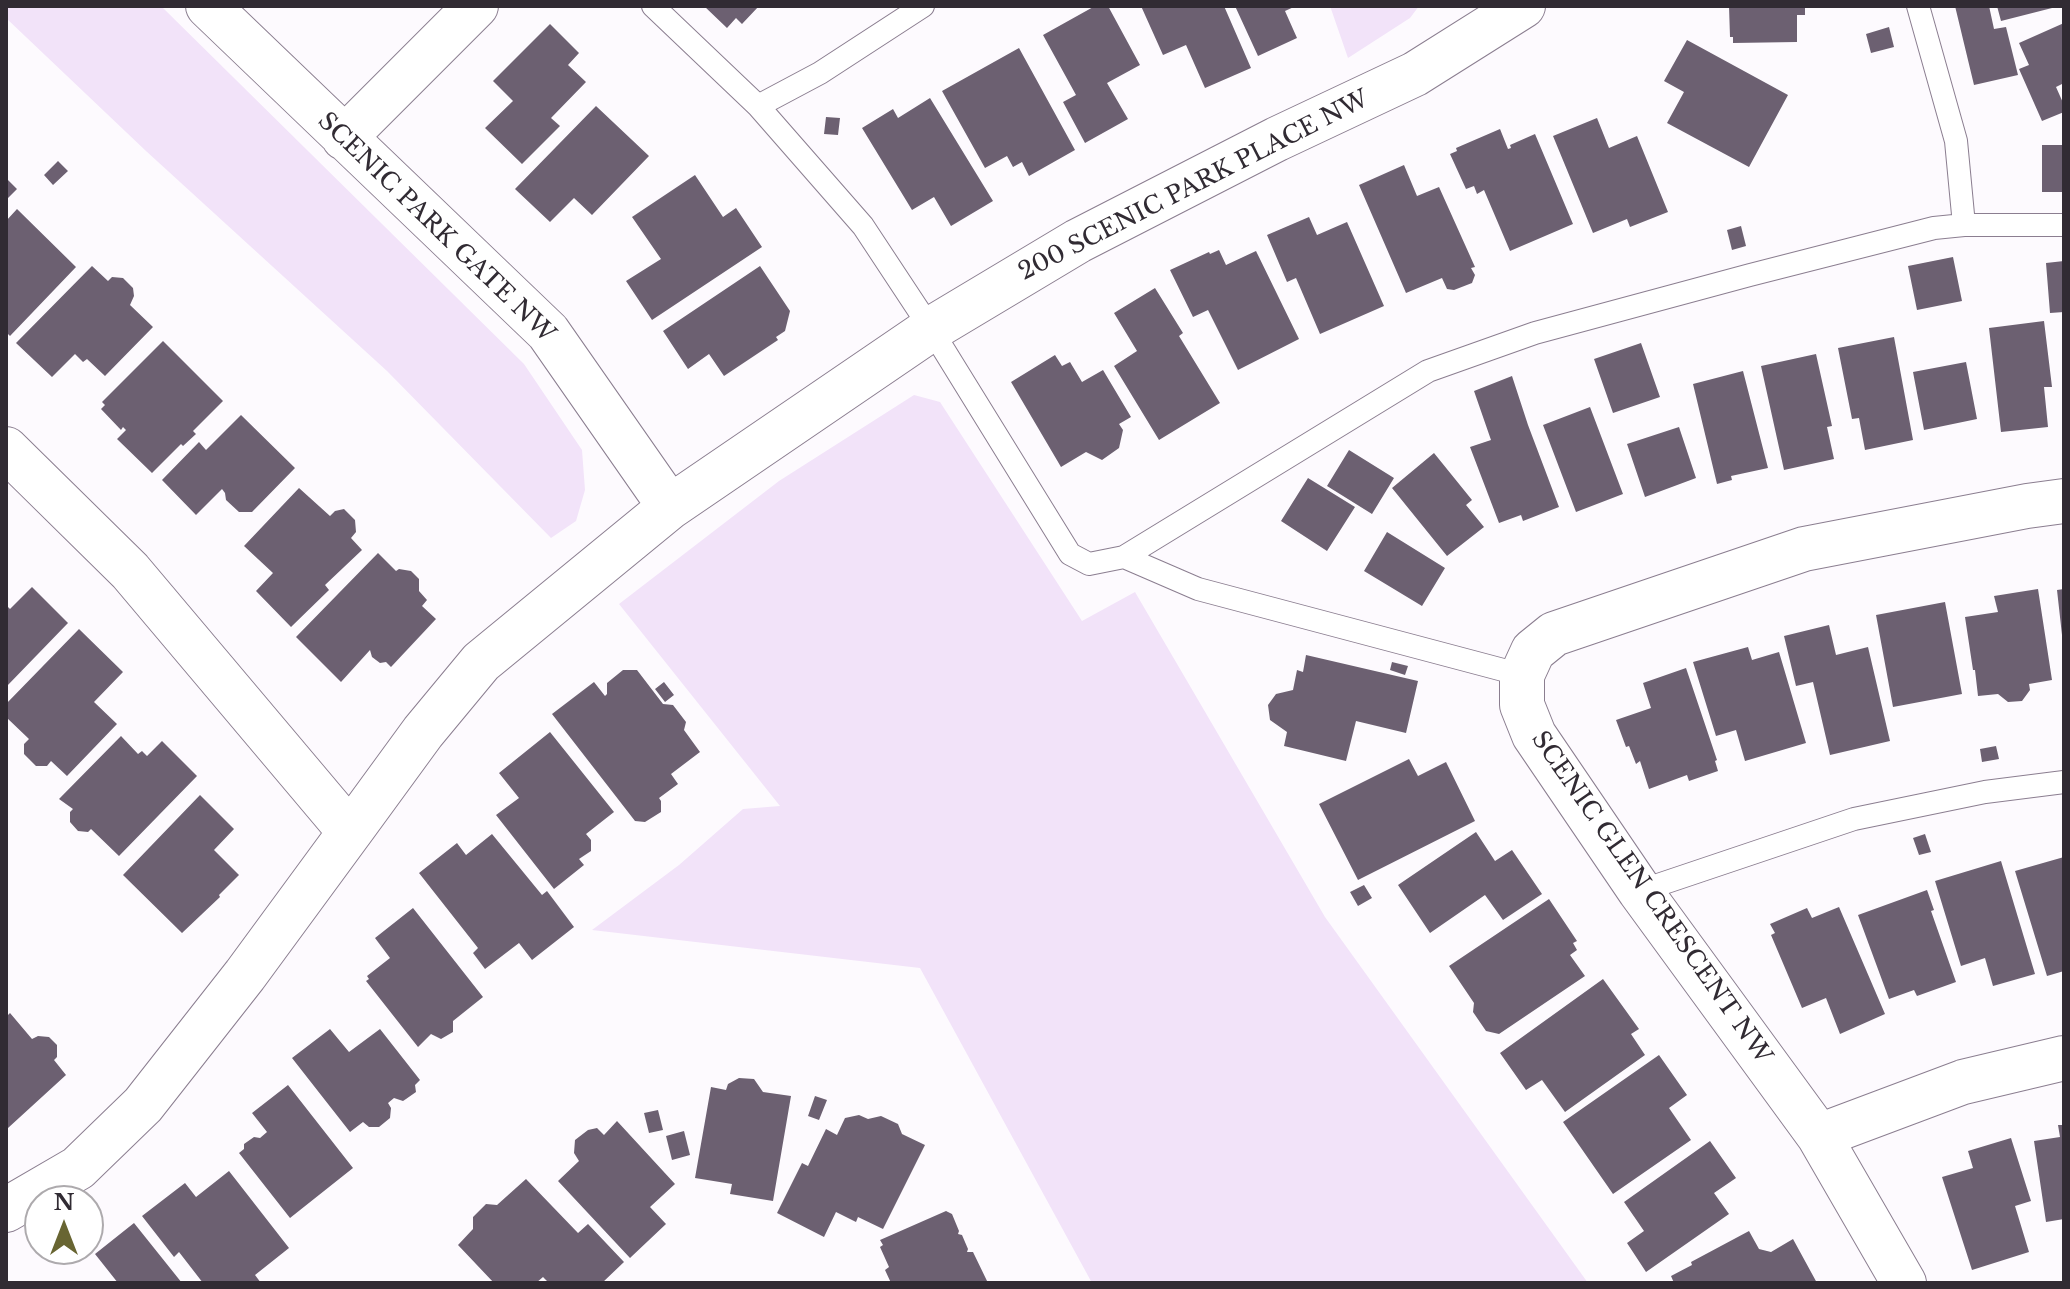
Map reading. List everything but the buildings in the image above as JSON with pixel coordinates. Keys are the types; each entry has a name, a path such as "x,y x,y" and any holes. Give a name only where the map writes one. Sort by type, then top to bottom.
{"street":[{"name":"SCENIC PARK GATE NW","path":"208,6 548,332 670,507"},
{"path":"344,138 476,6"},
{"name":"200 SCENIC PARK PLACE NW","path":"6,1210 78,1168 143,1105 245,975 423,732 481,662 670,507 931,329 1078,241 1277,139 1415,74 1523,6"},
{"path":"6,449 130,571 350,832"},
{"path":"1522,675 1533,651 1554,634 1804,549 2064,501"},
{"name":"SCENIC GLEN CRESCENT NW","path":"1522,675 1522,705 1534,735 1640,891 1819,1136 1904,1283"},
{"path":"1819,1136 1963,1082 2064,1058"}],"lane":[{"path":"653,6 758,106 863,226 931,329 1070,554 1089,564 1124,557 1428,371 1535,333 1934,228 2064,225"},
{"path":"758,106 820,73 923,6"},
{"path":"1918,6 1956,141 1964,225"},
{"path":"1124,557 1198,589 1522,675"},
{"path":"1640,891 1854,819 1985,792 2064,782"}],"shaded area":[{"path":"6,6 161,6 524,364 582,450 585,490 576,521 551,538 387,371 146,151 6,18"},
{"path":"1330,6 1419,6 1410,18 1348,58"},
{"path":"914,395 940,402 1082,621 1135,592 1325,917 1588,1283 1092,1283 920,968 592,930 679,865 743,809 780,806 619,604 779,481"}]}
